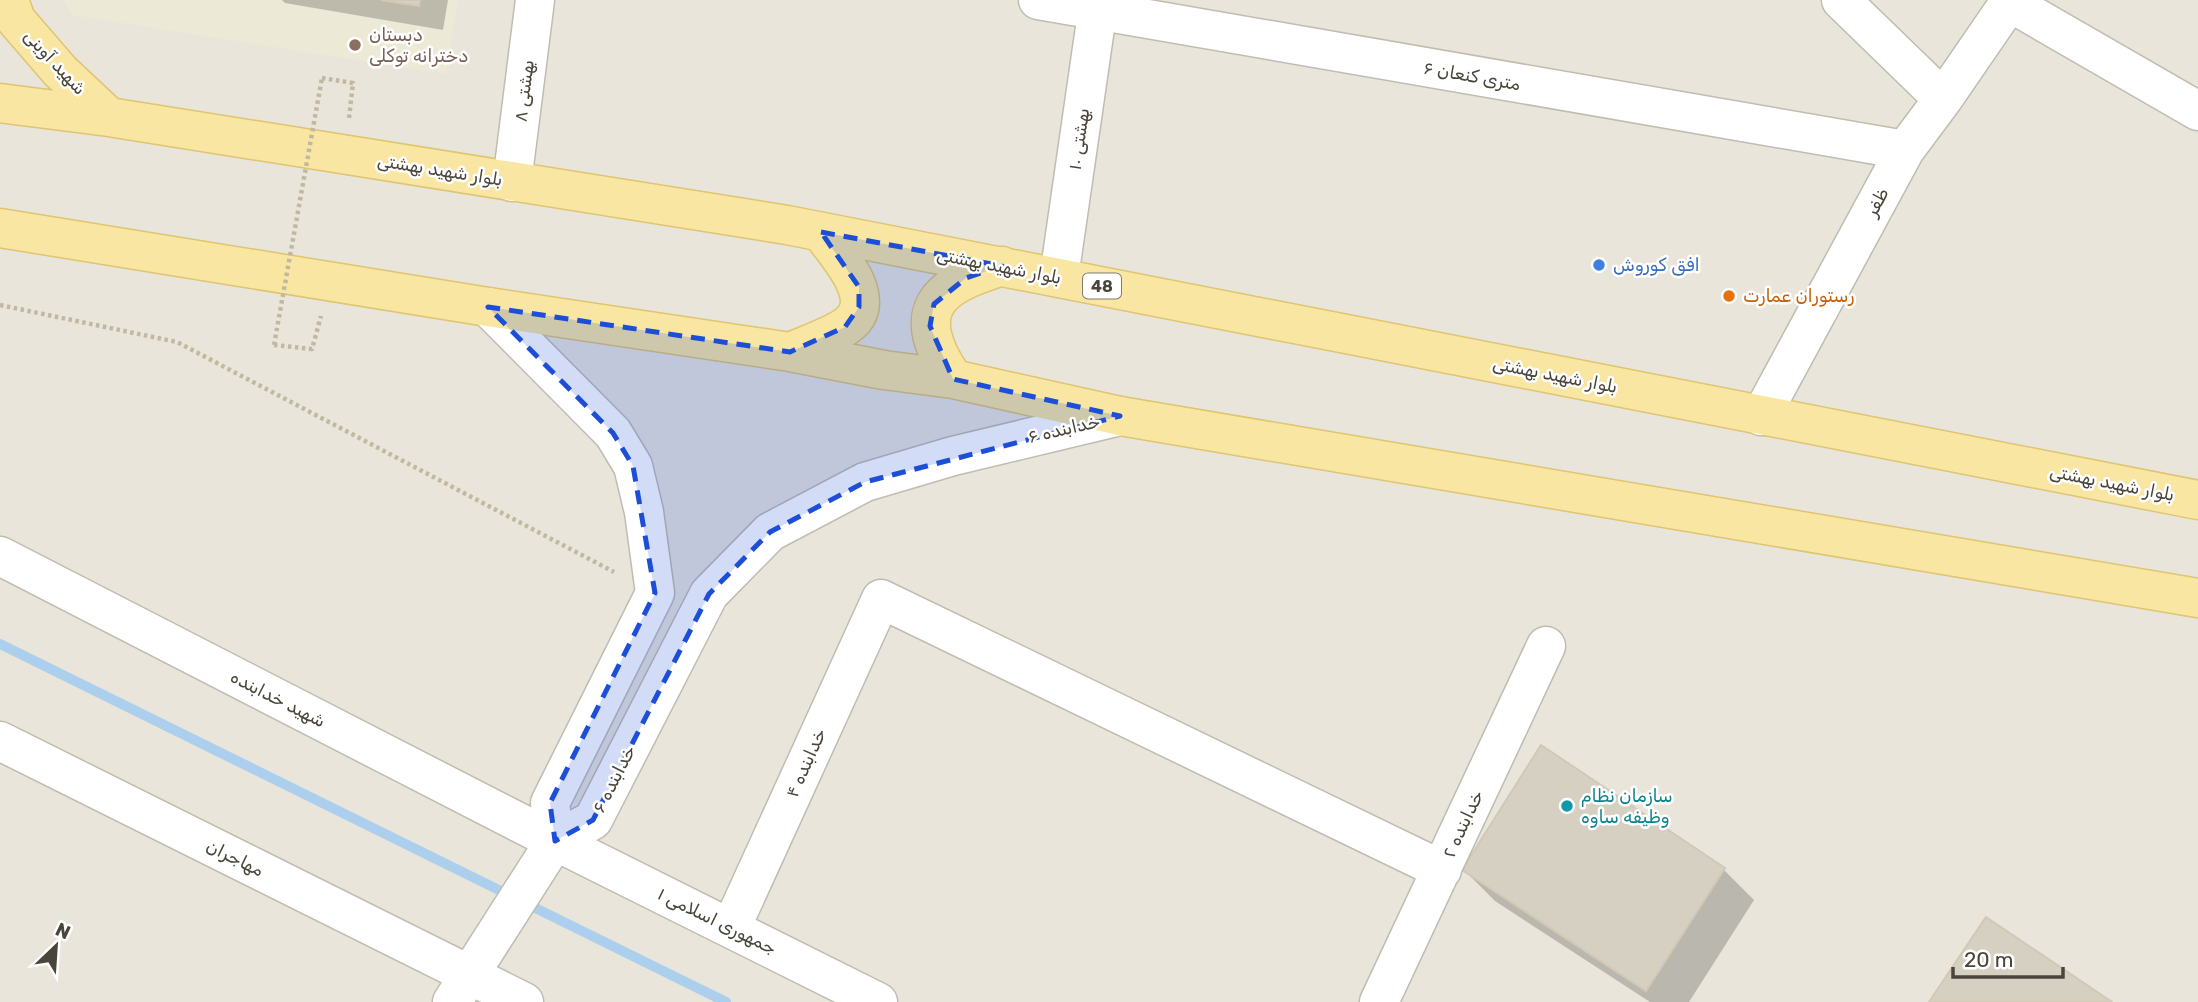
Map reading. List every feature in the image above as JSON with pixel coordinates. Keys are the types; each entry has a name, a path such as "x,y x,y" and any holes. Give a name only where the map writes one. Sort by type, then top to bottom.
{"main road":[{"name":"شهید آوینی","path":"9,0 16,20 60,71 109,117"},
{"name":"بلوار شهید بهشتی","path":"0,103 109,117 821,232 2198,500"},
{"path":"0,228 953,379 1120,416 2198,598"},
{"path":"790,352 845,327 856,316 859,307 859,287 855,279 821,232"},
{"path":"953,379 937,350 930,326 934,304 951,287 966,278 1002,267"}],"street":[{"name":"بهشتی ۸","path":"512,182 536,0"},
{"name":"۶ متری کنعان","path":"1038,0 1099,6 1905,150"},
{"path":"1841,0 1943,99"},
{"path":"2010,1 2198,111"},
{"name":"ظفر","path":"1761,416 1905,150 2010,1"},
{"name":"بهشتی ۱۰","path":"1059,277 1099,6"},
{"path":"461,988 555,841 550,803 655,593 644,512 633,466 613,433 488,307"},
{"name":"خدابنده ۶","path":"555,841 593,820 709,594 770,531 865,482 953,456 1120,416"},
{"name":"شهید خدابنده","path":"0,556 555,841"},
{"name":"خدابنده ۴","path":"731,928 880,599 1442,870"},
{"name":"خدابنده ۲","path":"1379,1002 1546,646"},
{"name":"مهاجران","path":"0,741 461,988 524,1002"},
{"name":"جمهوری اسلامی ۱","path":"555,841 878,1002"}],"path":[{"path":"312,349 274,345 323,78 353,83"},
{"path":"0,305 177,342 655,593"}],"highlighted area":[{"path":"821,232 1002,266 966,278 934,304 930,326 953,379 1120,416 865,482 770,532 709,594 593,820 555,841 550,803 655,593 633,466 613,433 488,307 790,352 845,327 859,307 859,287"}],"shaded area":[{"path":"0,0 2198,0 2198,1002 0,1002"},
{"name":"دبستان دخترانه توکلی","path":"64,0 458,0 446,74 73,15"}],"building":[{"path":"381,0 420,0 419,6"},
{"name":"سازمان نظام وظیفه ساوه","path":"1541,745 1725,868 1646,991 1462,870"},
{"path":"1986,917 2112,1002 1929,1002"}],"waterway":[{"path":"0,644 726,1002"}],"place":[{"name":"دبستان دخترانه توکلی","path":"355,45"},
{"name":"افق کوروش","path":"1599,265"},
{"name":"رستوران عمارت","path":"1729,296"},
{"name":"سازمان نظام وظیفه ساوه","path":"1567,806"}]}
